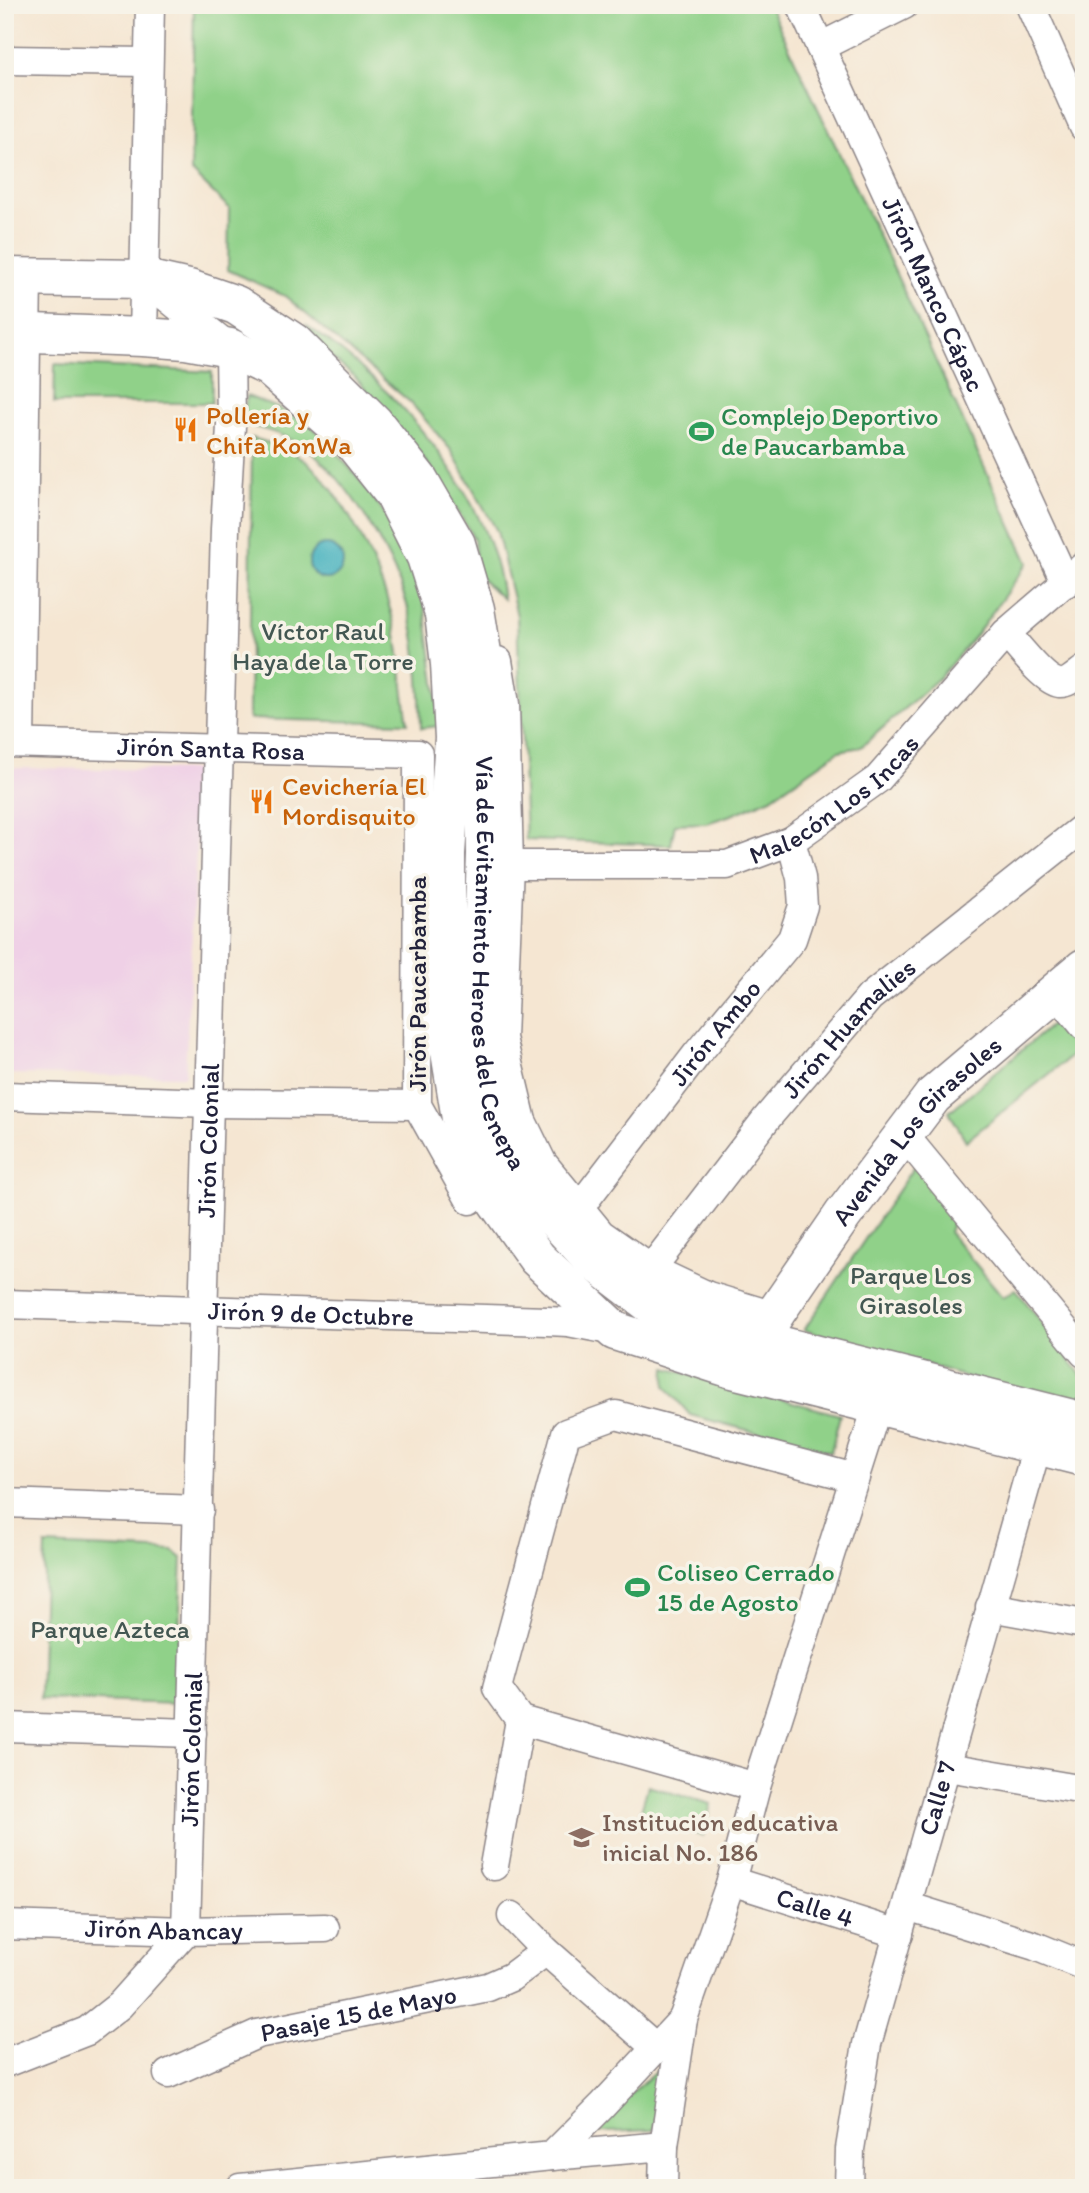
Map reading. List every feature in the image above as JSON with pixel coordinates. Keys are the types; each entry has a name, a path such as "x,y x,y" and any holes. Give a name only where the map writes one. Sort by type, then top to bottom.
{"main road":[{"name":"Vía de Evitamiento Heroes del Cenepa","path":"16,278 145,279 236,304 294,343 374,424 419,480 456,544 475,609 484,665 486,854 480,1026 493,1119 540,1203 594,1261 649,1303 760,1343 1056,1427 1084,1457"},
{"name":"Vía de Evitamiento Heroes del Cenepa","path":"16,332 186,340 230,348 269,367 348,436 394,494 426,557 444,614 450,664 453,738 446,854 446,1027 463,1125 497,1202 537,1258 615,1331 760,1343 878,1404 1056,1427"},
{"name":"Avenida Los Girasoles","path":"760,1343 843,1215 933,1096 1070,979"}],"street":[{"path":"143,337 150,5"},
{"name":"Jirón Manco Cápac","path":"801,5 1075,574"},
{"path":"820,47 904,5"},
{"path":"1030,5 1084,127"},
{"path":"5,60 147,62"},
{"path":"13,743 16,278"},
{"path":"145,279 230,348"},
{"name":"Jirón Colonial","path":"186,1931 225,529 231,426 230,348"},
{"name":"Malecón Los Incas","path":"509,865 727,865 791,841 878,779 1006,633 1075,574"},
{"path":"466,579 491,622 505,704 509,865 502,1038 522,1121 542,1161 601,1234 651,1269 708,1296 760,1343"},
{"path":"1006,633 1046,677 1057,683 1066,682 1084,670"},
{"name":"Jirón Santa Rosa","path":"13,743 418,754"},
{"name":"Jirón Paucarbamba","path":"418,754 416,1105 470,1200"},
{"name":"Jirón Huamalies","path":"651,1269 767,1118 870,997 1084,827"},
{"name":"Jirón Ambo","path":"579,1208 697,1054 792,939 803,906 801,878 791,841"},
{"path":"1070,979 1084,1026"},
{"path":"5,1096 210,1103 416,1105"},
{"path":"904,1135 1084,1353"},
{"name":"Jirón 9 de Octubre","path":"5,1304 547,1321 615,1331"},
{"path":"663,2188 664,2146 683,2019 731,1881 756,1787 878,1404"},
{"path":"756,1787 520,1720 497,1688 566,1433 616,1415 855,1478"},
{"name":"Calle 7","path":"849,2188 850,2149 867,2044 990,1607 1056,1427"},
{"path":"5,1503 199,1510"},
{"path":"990,1607 1084,1624"},
{"path":"494,1867 520,1720"},
{"path":"5,1727 192,1733"},
{"path":"947,1767 1084,1790"},
{"name":"Calle 4","path":"731,1881 899,1934"},
{"path":"907,1906 1035,1946 1084,1966"},
{"path":"512,1916 546,1951 655,2047"},
{"name":"Jirón Abancay","path":"5,1925 186,1931 325,1928"},
{"path":"5,2063 87,2031 120,2006 186,1931"},
{"name":"Pasaje 15 de Mayo","path":"168,2074 257,2034 488,1987 511,1976 546,1951"},
{"path":"552,2156 683,2019"},
{"path":"240,2188 664,2146"}],"shaded area":[{"path":"5,768 200,770 185,1076 5,1074"}],"green space":[{"name":"Complejo Deportivo de Paucarbamba","path":"194,5 769,5 892,265 1028,563 976,635 940,677 861,747 839,751 771,798 734,814 707,823 675,824 671,845 526,840 517,616 497,531 451,450 411,403 285,296 228,270 229,208 191,171"},
{"path":"306,325 339,349 403,409 458,480 479,519 494,559 503,599 477,575 474,539 436,474 355,377 306,333"},
{"path":"55,364 212,372 212,403 54,403"},
{"path":"247,396 312,426 356,475 385,514 423,595 441,726 421,728 417,657 410,616 394,571 369,522 337,478 302,446 281,435 242,424"},
{"name":"Víctor Raul Haya de la Torre","path":"252,438 282,448 310,465 336,496 360,535 387,597 392,616 408,723 249,719"},
{"path":"1064,1014 1084,1046 966,1141 949,1112"},
{"name":"Parque Los Girasoles","path":"915,1165 956,1212 949,1232 1003,1297 1016,1289 1084,1379 1084,1411 804,1330"},
{"path":"666,1368 840,1415 831,1452 690,1415 665,1386"},
{"name":"Parque Azteca","path":"45,1545 173,1551 182,1558 176,1704 40,1699"},
{"path":"648,1786 711,1804 703,1836 639,1817"},
{"path":"668,2061 654,2130 586,2133"}],"water":[{"path":"326,545 338,550 343,562 338,574 326,579 314,574 309,562 314,550"}],"place":[{"name":"Pollería y Chifa KonWa","path":"186,430"},
{"name":"Complejo Deportivo de Paucarbamba","path":"701,431"},
{"name":"Cevichería El Mordisquito","path":"262,801"},
{"name":"Coliseo Cerrado 15 de Agosto","path":"637,1587"},
{"name":"Institución educativa inicial No. 186","path":"582,1837"}]}
